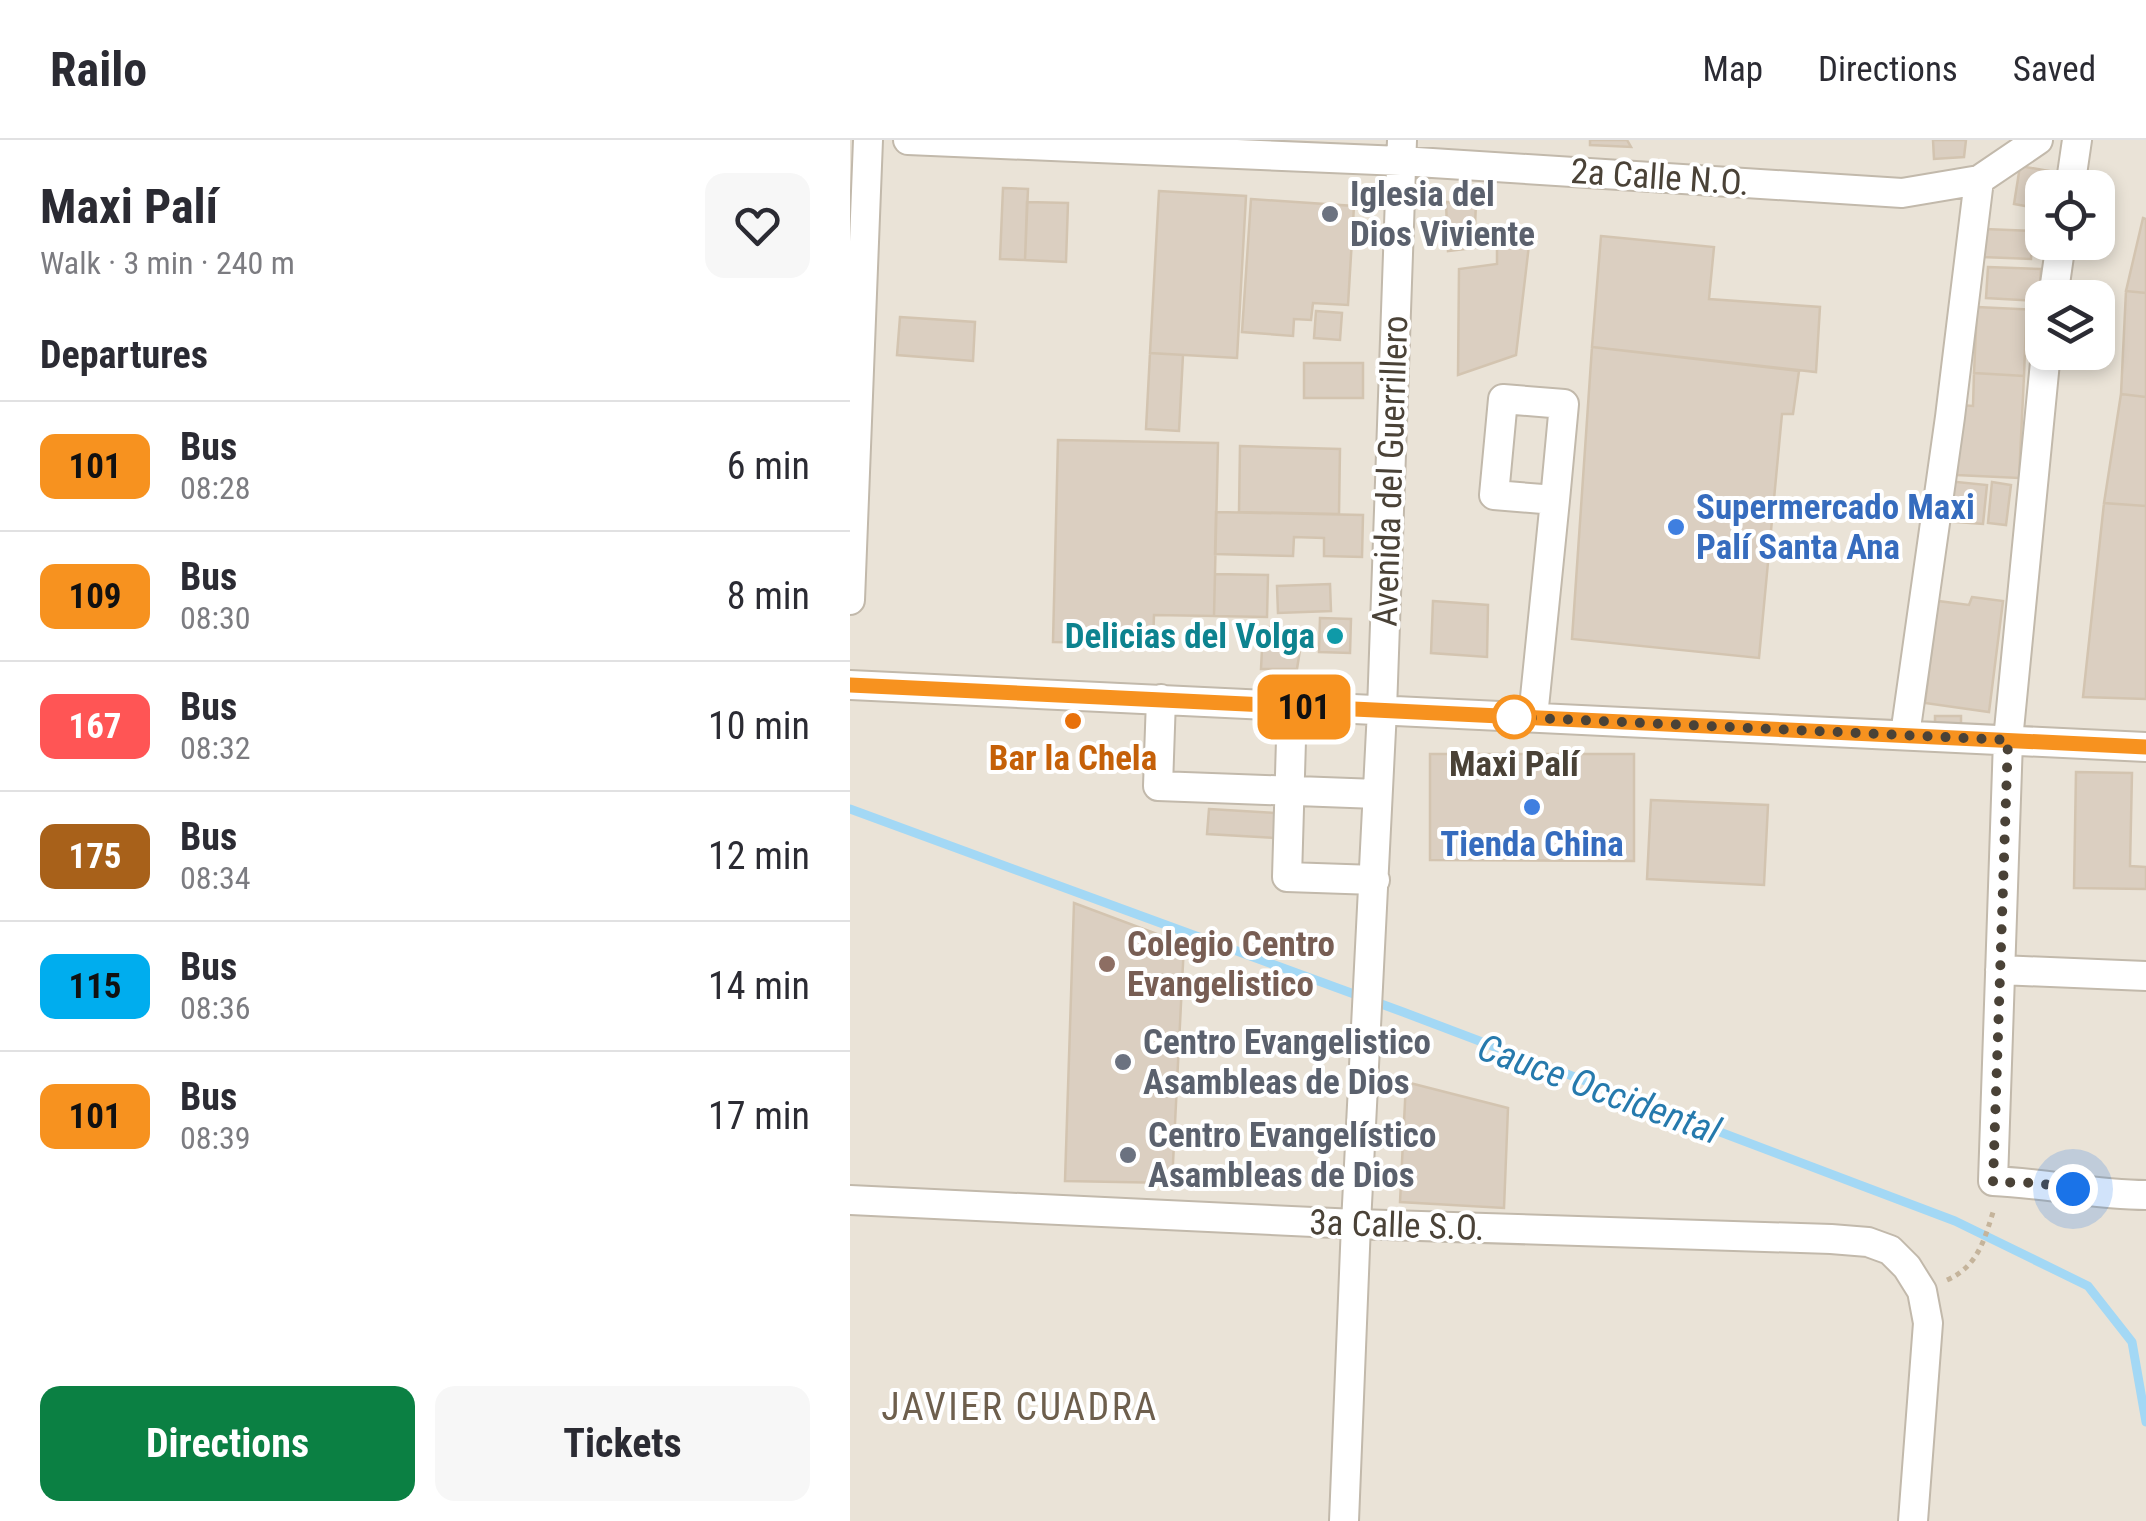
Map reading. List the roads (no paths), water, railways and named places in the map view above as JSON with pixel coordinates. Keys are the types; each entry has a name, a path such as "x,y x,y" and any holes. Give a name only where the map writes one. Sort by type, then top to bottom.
{"street":[{"path":"850,600 868,140"},
{"name":"2a Calle N.O.","path":"908,140 1401,150 1902,193 1979,180 2038,140"},
{"path":"2073,170 2077,140"},
{"name":"Avenida del Guerrillero","path":"1344,1521 1382,710 1401,150"},
{"path":"1905,735 1948,436 1979,180"},
{"path":"2044,370 2008,740 1993,1182 2038,1183 2108,1195 2146,1195"},
{"path":"1533,717 1555,500"},
{"path":"850,685 2146,747"},
{"path":"1162,700 1158,786 1377,794"},
{"path":"1292,706 1287,877 1374,880"},
{"path":"2000,970 2146,976"},
{"name":"3a Calle S.O.","path":"850,1200 1356,1224 1868,1242 1890,1250 1906,1266 1922,1291 1928,1323 1912,1521"}],"waterway":[{"name":"Cauce Occidental","path":"850,809 1955,1221 2088,1286 2132,1342 2146,1422"}],"place":[{"name":"Iglesia del Dios Viviente","path":"1330,214"},
{"name":"Supermercado Maxi Palí Santa Ana","path":"1676,527"},
{"name":"Delicias del Volga","path":"1335,636"},
{"name":"Maxi Palí","path":"1514,717"},
{"name":"Bar la Chela","path":"1073,721"},
{"name":"Tienda China","path":"1532,807"},
{"name":"Colegio Centro Evangelistico","path":"1107,964"},
{"name":"Centro Evangelistico Asambleas de Dios","path":"1123,1062"},
{"name":"Centro Evangelístico Asambleas de Dios","path":"1128,1155"}],"district":[{"name":"JAVIER CUADRA","path":"1020,1407"}]}
